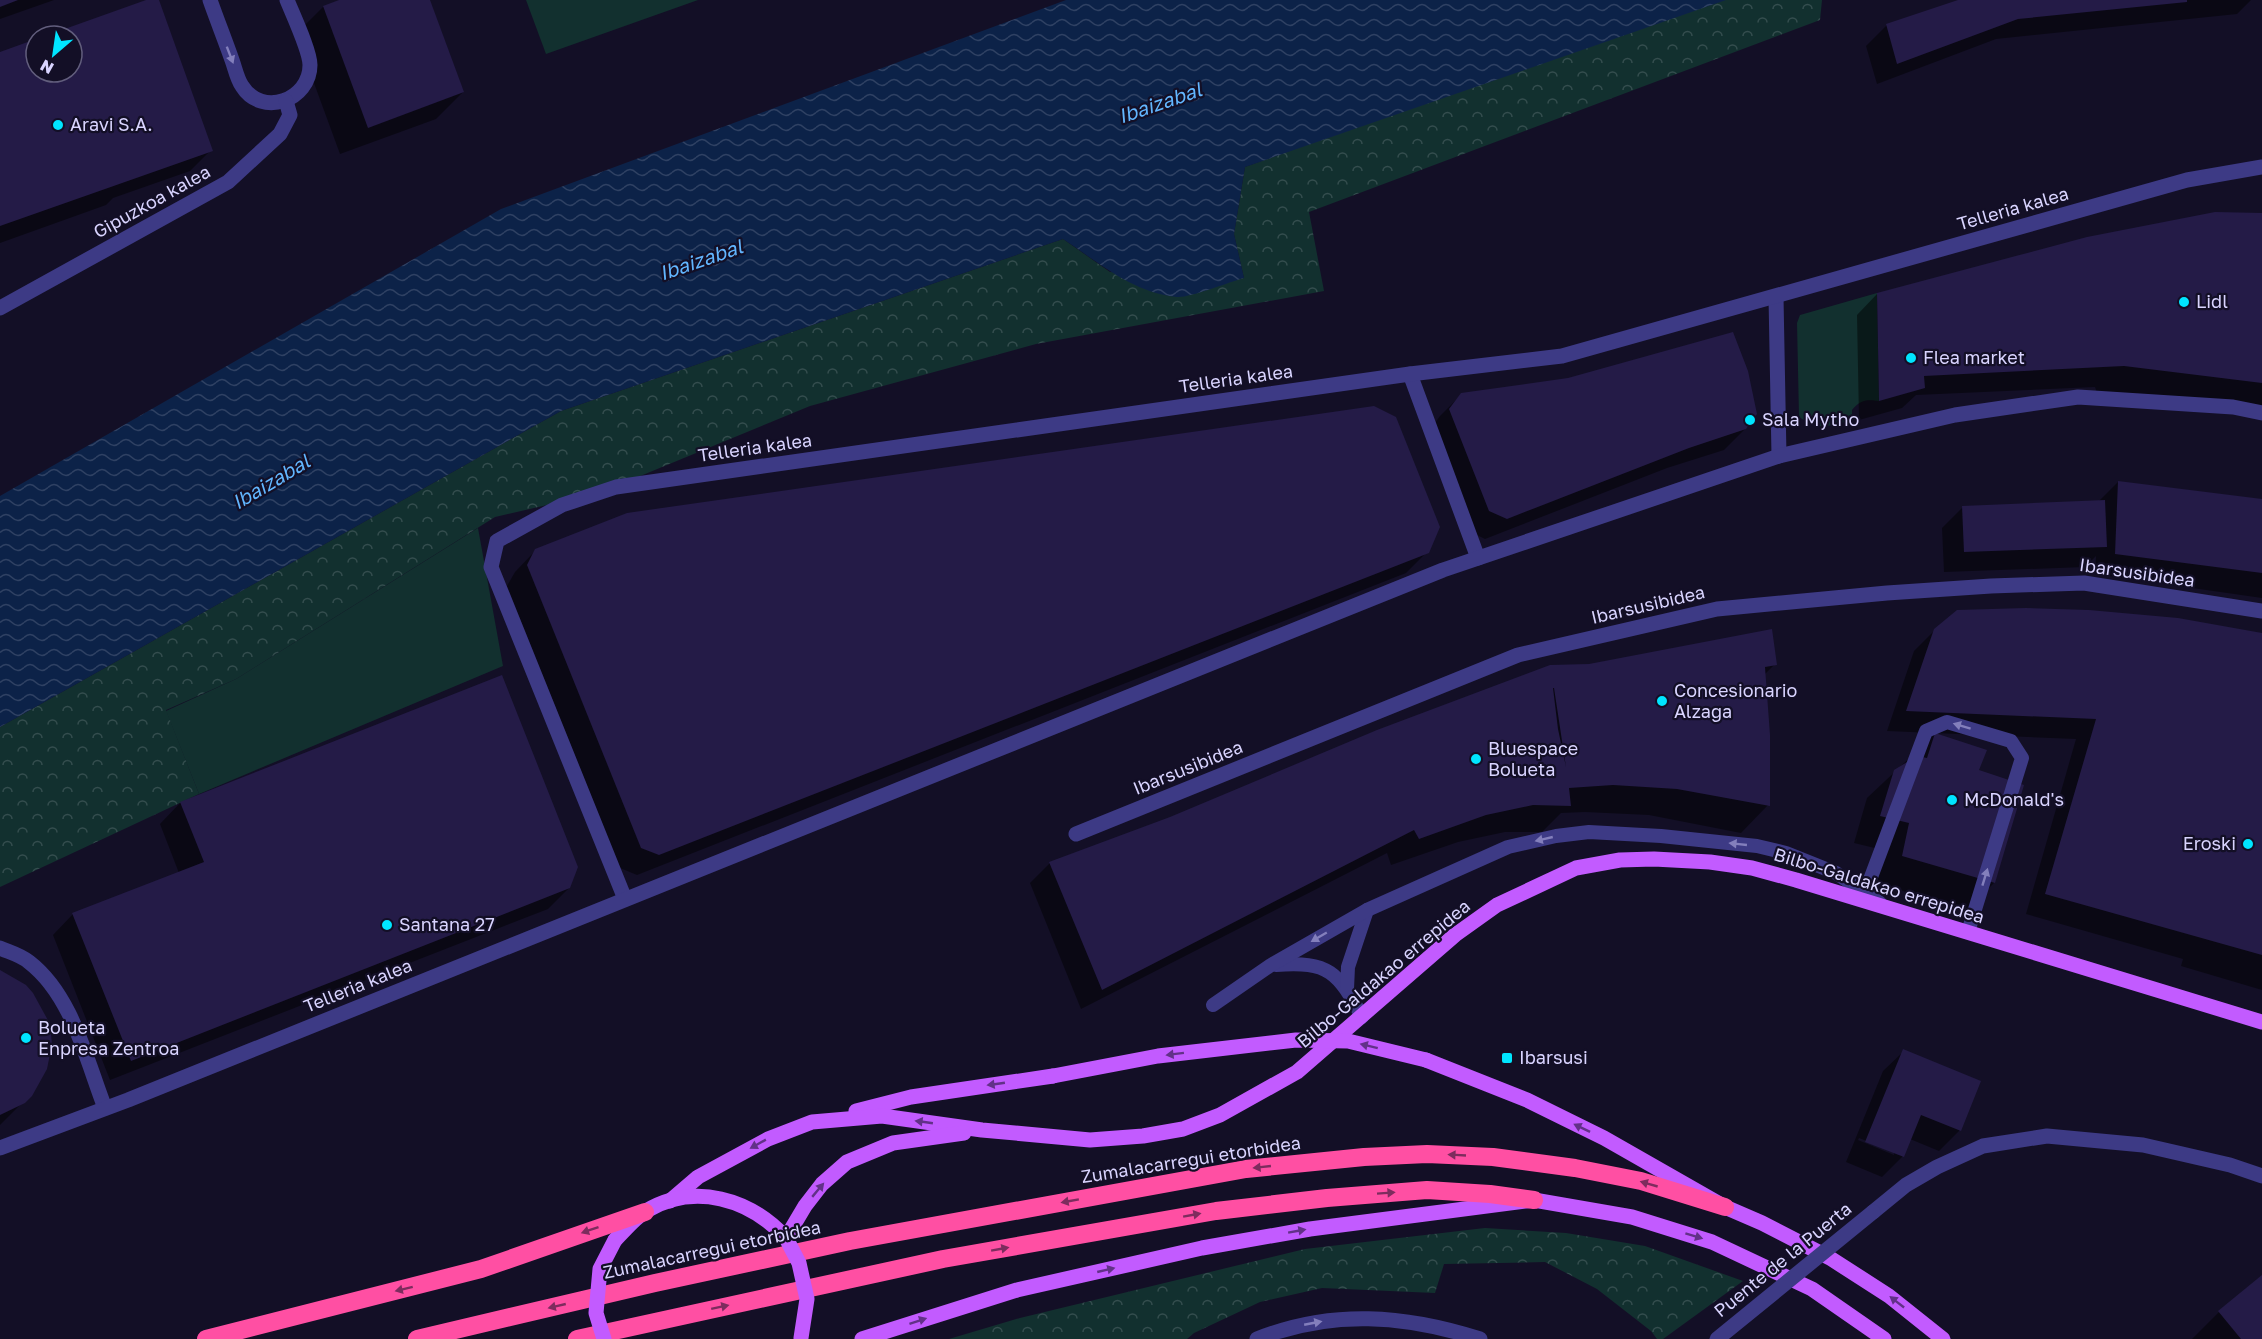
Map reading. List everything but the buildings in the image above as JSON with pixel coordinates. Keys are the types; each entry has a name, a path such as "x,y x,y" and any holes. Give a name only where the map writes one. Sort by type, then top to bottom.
{"highway":[{"name":"Zumalacarregui etorbidea","path":"417,1339 655,1283 850,1241 1246,1169 1364,1157 1427,1154 1493,1157 1641,1181 1725,1207"},
{"path":"577,1339 943,1259 1216,1211 1327,1198 1427,1190 1490,1194 1534,1200"},
{"path":"206,1339 481,1269 645,1212"}],"main road":[{"name":"Bilbo-Galdakao errepidea","path":"670,1201 698,1177 768,1139 812,1122 882,1116 982,1130 1090,1140 1143,1136 1183,1129 1220,1115 1298,1072 1455,935 1497,905 1576,868 1620,860 1710,862 1752,868 1796,879 2262,1022"},
{"path":"812,1122 911,1097 1053,1076 1158,1056 1296,1040 1348,1041 1426,1060 1537,1105 1604,1138 1725,1207"},
{"name":"Bilbo-Galdakao errepidea","path":"786,1238 805,1206 822,1184 847,1162 893,1143 982,1130"},
{"path":"604,1339 596,1313 600,1269 615,1240 645,1212 670,1201 695,1196 733,1201 759,1213 786,1238 799,1263 807,1299 800,1339"},
{"path":"862,1339 1017,1290 1202,1248 1310,1229 1534,1200 1632,1217 1713,1242 1812,1289 1884,1339"},
{"name":"Zumalacarregui etorbidea","path":"1725,1207 1830,1258 1889,1296 1943,1339"}],"street":[{"path":"210,0 242,87 260,101 272,103 286,101 296,95 306,84 310,62 287,0"},
{"name":"Gipuzkoa kalea","path":"0,308 228,182 280,134 290,115 286,101"},
{"name":"Telleria kalea","path":"625,899 491,567 497,541 562,505 616,487 1410,374 1562,356 2187,180 2262,167"},
{"path":"1776,297 1779,456"},
{"path":"1410,374 1478,558"},
{"name":"Telleria kalea","path":"0,1148 105,1108 1432,574 1779,456 1955,415 2078,397 2233,407 2262,412"},
{"name":"Ibarsusibidea","path":"1076,834 1518,655 1717,609 1887,593 2084,583 2262,611"},
{"path":"0,948 28,960 51,982 66,1007 105,1108"},
{"name":"Puente de la Puerta","path":"1717,1339 1906,1185 1983,1146 2047,1136 2143,1145 2230,1165 2262,1176"},
{"path":"1257,1339 1283,1329 1335,1318 1409,1321 1480,1339"}],"lane":[{"path":"1865,893 1926,731 1947,722 2011,741 2022,758 1968,932"},
{"path":"1213,1005 1270,965 1367,910 1508,847 1556,836 1589,832 1661,836 1772,849 1836,873 1886,908"},
{"path":"1347,989 1348,966 1367,910"},
{"path":"1270,965 1295,963 1328,970 1347,989 1362,1017"}],"green space":[{"path":"526,0 698,0 546,54"},
{"path":"1705,0 1822,0 1820,20 1309,212 1324,291 1036,344 810,406 599,493 495,517 236,679 166,710 199,794 0,887 0,727 561,411 1063,239 1110,272 1244,278 1234,234 1245,167"},
{"path":"1877,293 1879,401 1861,402 1852,410 1852,420 1837,424 1819,426 1799,417 1797,323 1800,315"},
{"path":"478,528 503,666 199,794 166,711 236,679"},
{"path":"1485,1228 1566,1233 1645,1246 1743,1281 1663,1339 1657,1339 1651,1331 1597,1289 1545,1262 1444,1264 1435,1293 1322,1288 1260,1302 1194,1333 1187,1339 949,1339 1020,1318 1305,1249"}],"water":[{"name":"Ibaizabal","path":"1066,0 1726,0 1245,167 1234,234 1244,278 1183,297 1161,294 1131,283 1063,239 561,411 0,727 0,496 501,209"}],"place":[{"name":"Aravi S.A.","path":"58,125"},
{"name":"Lidl","path":"2184,302"},
{"name":"Flea market","path":"1911,358"},
{"name":"Sala Mytho","path":"1750,420"},
{"name":"Concesionario Alzaga","path":"1662,701"},
{"name":"Bluespace Bolueta","path":"1476,759"},
{"name":"McDonald's","path":"1952,800"},
{"name":"Eroski","path":"2248,844"},
{"name":"Santana 27","path":"387,925"},
{"name":"Bolueta Enpresa Zentroa","path":"26,1038"},
{"name":"Ibarsusi","path":"1507,1058"}]}
